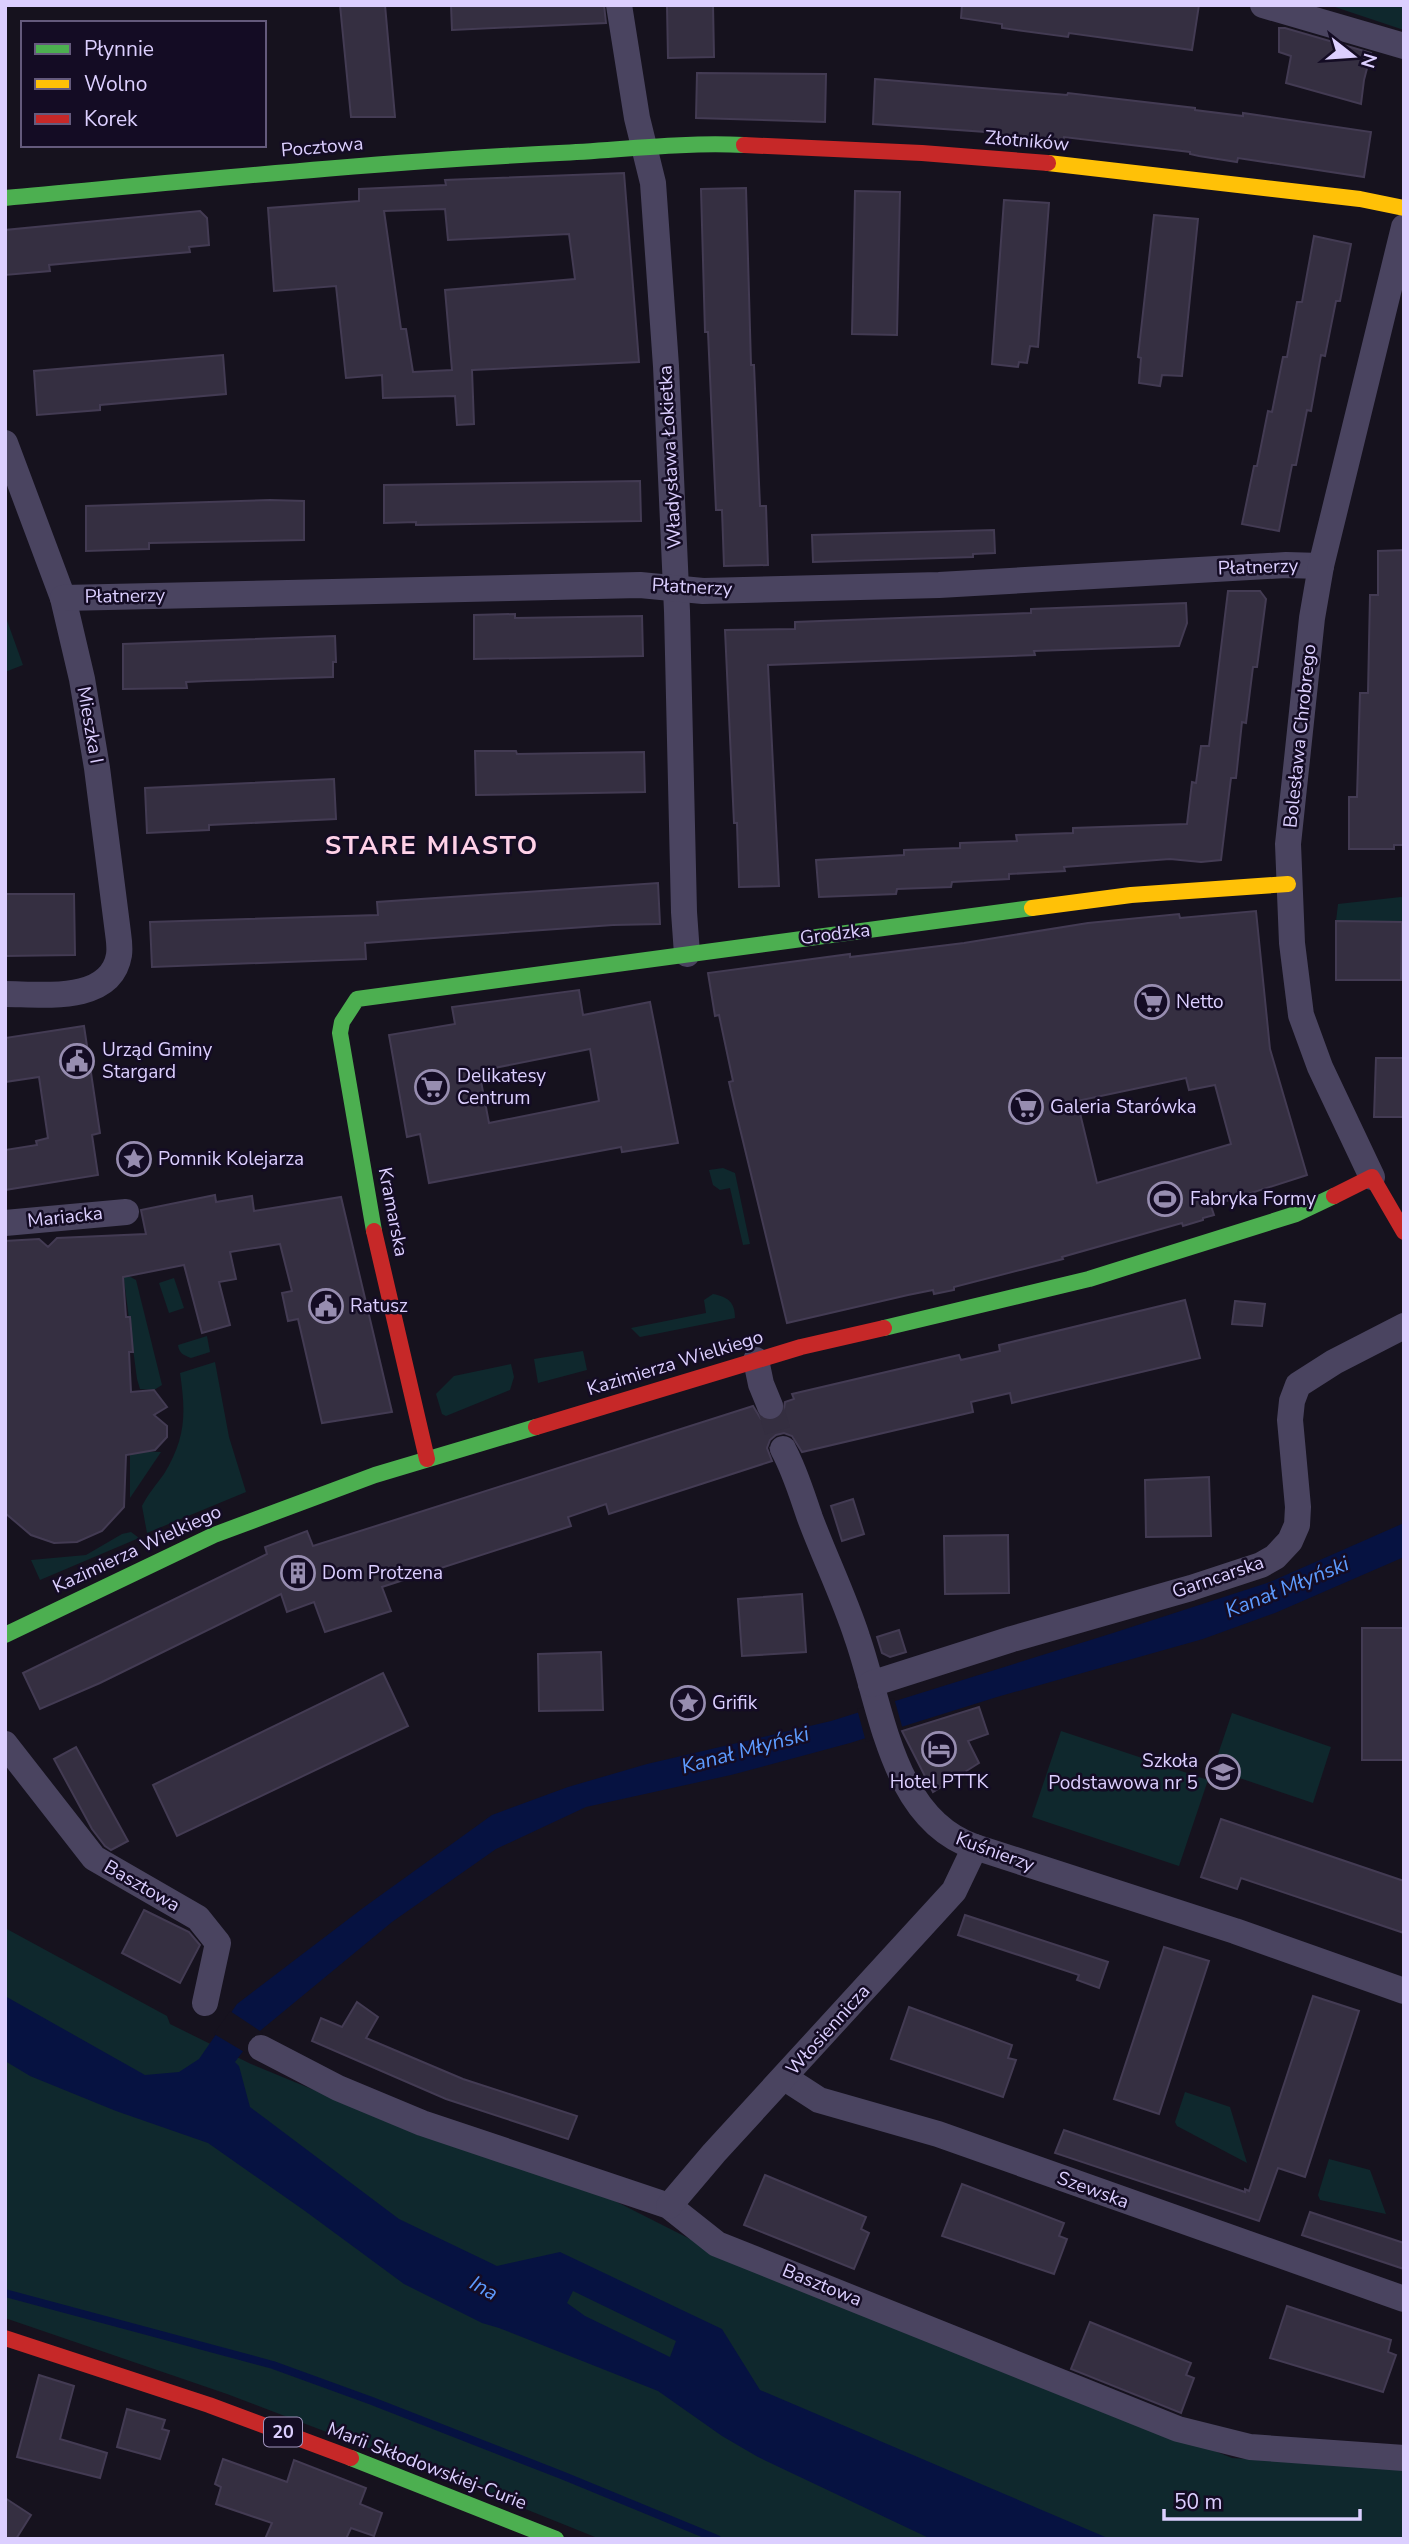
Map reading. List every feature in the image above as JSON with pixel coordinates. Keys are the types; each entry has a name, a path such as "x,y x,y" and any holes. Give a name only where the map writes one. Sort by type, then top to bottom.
{"street":[{"name":"Władysława Łokietka","path":"619,5 643,146 653,183 666,366 687,954"},
{"path":"1263,5 1404,46"},
{"name":"Złotników","path":"643,146 709,143 922,153 1180,177 1360,199 1404,208"},
{"name":"Pocztowa","path":"5,198 416,160 602,151 643,146"},
{"name":"Bolesława Chrobrego","path":"1404,227 1321,566 1312,618 1288,844 1292,943 1301,1014 1320,1067 1372,1177 1404,1231"},
{"name":"Mieszka I","path":"5,443 63,598 82,680 97,768 119,956 113,971 89,991 5,994"},
{"name":"Płatnerzy","path":"63,598 640,585 703,591 939,585 1286,565 1321,566"},
{"name":"Grodzka","path":"382,995 1131,895 1288,884"},
{"name":"Kramarska","path":"382,995 358,999 346,1012 340,1033 370,1217 427,1460"},
{"name":"Kazimierza Wielkiego","path":"5,1635 214,1535 375,1475 756,1360 1089,1279 1296,1214 1372,1177"},
{"name":"Mariacka","path":"5,1223 126,1212"},
{"name":"Garncarska","path":"873,1691 1012,1639 1191,1588 1261,1565 1275,1557 1290,1541 1297,1525 1298,1507 1290,1420 1292,1401 1298,1385 1334,1362 1404,1326"},
{"path":"756,1360 761,1384 770,1406"},
{"name":"Kuśnierzy","path":"783,1449 858,1637 885,1736 901,1774 931,1817 948,1834 975,1847 1235,1931 1404,1991"},
{"name":"Basztowa","path":"5,1744 94,1858 198,1918 218,1943 205,2003"},
{"name":"Włosiennicza","path":"669,2206 714,2153 954,1891 975,1847"},
{"name":"Basztowa","path":"261,2048 338,2088 422,2123 669,2206 717,2244 1178,2429 1250,2448 1404,2458"},
{"name":"Szewska","path":"785,2078 819,2100 938,2134 1404,2299"},
{"name":"Marii Skłodowskiej-Curie","path":"5,2338 222,2410 556,2539"}],"green space":[{"path":"1326,5 1404,5 1404,30 1335,7"},
{"path":"5,615 23,665 5,672"},
{"path":"1404,898 1404,981 1401,980 1402,922 1336,921 1338,904"},
{"path":"723,1168 735,1173 750,1244 743,1245 730,1188 720,1190 713,1185 709,1170"},
{"path":"123,1273 136,1280 162,1385 154,1390 140,1389 137,1379"},
{"path":"174,1278 184,1308 169,1313 159,1283"},
{"path":"713,1294 730,1301 735,1318 640,1337 631,1328 706,1313 704,1300"},
{"path":"207,1336 210,1352 191,1358 179,1350 178,1345"},
{"path":"583,1351 587,1370 538,1383 534,1359"},
{"path":"215,1362 229,1437 246,1492 147,1533 142,1506 171,1461 183,1425 180,1373"},
{"path":"511,1364 514,1377 510,1390 446,1416 442,1414 436,1394 454,1376"},
{"path":"130,1451 161,1452 130,1498"},
{"path":"131,1532 139,1538 40,1580 31,1560 86,1555 122,1534"},
{"path":"1232,1713 1331,1747 1313,1803 1213,1769"},
{"path":"1061,1731 1208,1780 1179,1866 1032,1817"},
{"path":"5,1928 167,2016 170,2024 251,2064 428,2137 607,2197 692,2240 1232,2458 1404,2469 1404,2539 600,2539 227,2394 5,2318"},
{"path":"1185,2092 1230,2107 1247,2163 1177,2126 1175,2122"},
{"path":"1329,2159 1370,2170 1386,2214 1320,2200 1318,2195"}],"water":[{"path":"1404,1523 1404,1557 1275,1613 1203,1639 997,1697 850,1743 731,1775 586,1807 496,1849 392,1922 255,2035 235,2062 239,2066 250,2107 399,2219 497,2266 560,2252 722,2329 760,2390 1110,2539 931,2539 758,2457 722,2436 658,2391 482,2323 404,2284 208,2143 116,2111 30,2076 5,2061 5,1996 145,2075 179,2072 199,2059 237,2004 492,1815 568,1787 647,1764 831,1721 1270,1582","holes":["573,2291 676,2341 670,2357 585,2316 567,2303"]}],"pier":[{"path":"894,1698 903,1730 866,1742 857,1709"},
{"path":"230,2011 263,2033 246,2053 214,2034"}],"building":[{"path":"340,5 385,5 395,117 351,117"},
{"path":"451,5 604,5 606,23 452,30"},
{"path":"667,5 713,5 714,57 668,58"},
{"path":"962,5 1199,5 1192,50 1069,33 1068,37 1002,28 1002,24 961,18"},
{"path":"1279,28 1371,53 1361,104 1286,83 1291,56 1279,52"},
{"path":"697,73 826,74 825,122 696,118"},
{"path":"875,79 1068,93 1243,116 1243,113 1371,132 1364,177 1238,158 1237,162 1190,152 1064,137 1063,141 1000,136 1000,133 873,124"},
{"path":"624,173 639,362 472,370 474,424 457,425 455,396 383,398 382,375 346,378 336,286 274,291 268,208 359,201 359,189 446,185 445,180","holes":["445,209 448,240 569,234 575,279 445,290 452,370 413,372 406,329 401,329 384,211"]},
{"path":"746,188 751,365 754,365 760,506 766,506 768,565 724,566 722,510 716,510 708,332 705,332 701,189"},
{"path":"855,191 900,192 897,335 852,334"},
{"path":"1004,200 1049,203 1038,347 1030,346 1027,363 1019,362 1018,367 992,364"},
{"path":"200,211 207,218 209,245 189,247 190,252 49,265 50,271 5,275 5,230"},
{"path":"1154,215 1198,219 1182,376 1162,375 1160,386 1139,383 1141,358 1138,357"},
{"path":"1314,236 1351,244 1340,301 1336,301 1325,356 1321,355 1311,411 1307,410 1296,465 1292,465 1279,531 1242,524 1268,411 1272,412 1283,357 1287,357 1297,302 1302,302"},
{"path":"223,355 226,394 100,405 100,410 37,415 34,371"},
{"path":"640,481 641,521 416,525 416,522 384,523 384,485"},
{"path":"304,501 304,540 149,543 149,549 86,551 86,506"},
{"path":"994,530 995,553 973,554 973,557 813,562 812,535"},
{"path":"1404,550 1404,845 1394,845 1394,849 1349,849 1349,797 1357,797 1360,693 1368,693 1370,595 1378,595 1378,551"},
{"path":"1228,591 1260,591 1266,599 1257,667 1253,667 1246,723 1242,722 1236,778 1231,778 1221,860 1201,862 1170,859 1064,867 1065,871 1009,874 1009,879 952,882 951,887 897,889 896,894 819,897 816,860 904,855 904,850 960,848 960,843 1017,841 1016,835 1073,833 1073,828 1187,824 1192,782 1196,783 1201,746 1209,746"},
{"path":"1186,603 1187,623 1179,646 1034,651 1035,655 768,665 779,886 739,887 725,630 795,629 795,622 1031,613 1031,609"},
{"path":"515,614 515,618 642,616 643,656 474,659 474,615"},
{"path":"335,636 336,662 333,662 333,677 186,682 187,688 123,689 123,644"},
{"path":"475,751 516,751 517,754 644,752 645,792 476,795"},
{"path":"334,779 336,819 209,825 209,830 147,833 145,788"},
{"path":"658,883 660,924 365,943 366,959 152,967 150,922 378,915 377,902"},
{"path":"5,894 74,894 75,955 5,956"},
{"path":"1256,911 1270,1049 1307,1175 1211,1206 1214,1215 1183,1226 1182,1223 1062,1257 1063,1259 954,1287 954,1290 934,1294 933,1290 787,1323 729,1082 733,1081 719,1015 715,1016 708,973 850,954 850,957 964,943 1088,923 1179,914 1180,918","holes":["1186,1078 1189,1090 1215,1085 1231,1144 1097,1183 1077,1101"]},
{"path":"1336,921 1402,922 1401,980 1336,980"},
{"path":"579,990 583,1015 650,1002 678,1143 622,1152 621,1147 429,1183 420,1134 407,1137 389,1035 455,1024 452,1007","holes":["590,1049 599,1101 489,1123 479,1071"]},
{"path":"84,1026 100,1133 92,1135 98,1175 5,1190 5,1150 37,1145 36,1141 48,1138 39,1077 5,1082 5,1038"},
{"path":"1376,1058 1404,1058 1404,1117 1374,1117"},
{"path":"215,1195 216,1202 252,1196 254,1211 341,1197 392,1412 322,1423 298,1319 288,1321 282,1293 292,1291 280,1244 230,1252 236,1279 219,1282 230,1325 202,1333 184,1265 123,1277 126,1317 130,1317 133,1352 129,1352 131,1392 154,1390 167,1407 154,1415 167,1426 167,1437 155,1450 126,1455 124,1507 102,1531 77,1542 54,1543 31,1535 5,1513 5,1241 39,1239 48,1247 57,1238 146,1234 141,1210"},
{"path":"1185,1300 1200,1358 1012,1403 1010,1393 971,1402 973,1412 802,1452 792,1436 784,1433 776,1435 767,1448 772,1461 609,1514 606,1504 568,1517 571,1526 382,1587 391,1611 325,1632 314,1602 287,1612 281,1594 100,1683 40,1709 23,1673 267,1554 265,1547 307,1531 313,1546 753,1406 761,1419 775,1421 783,1415 785,1402 794,1399 792,1394 959,1355 961,1360 1000,1351 999,1345"},
{"path":"1235,1301 1265,1304 1262,1326 1232,1324"},
{"path":"1209,1477 1211,1536 1146,1537 1145,1480"},
{"path":"853,1499 864,1534 842,1541 831,1506"},
{"path":"1008,1535 1009,1593 945,1594 944,1536"},
{"path":"802,1594 806,1652 742,1656 738,1599"},
{"path":"1362,1628 1404,1628 1404,1760 1362,1760"},
{"path":"899,1630 906,1652 890,1657 882,1653 877,1637"},
{"path":"601,1652 603,1710 539,1711 538,1654"},
{"path":"383,1673 408,1726 177,1836 153,1785"},
{"name":"Hotel PTTK","path":"979,1707 988,1734 968,1741 979,1763 933,1792 902,1731"},
{"path":"76,1747 128,1841 111,1850 92,1829 54,1759"},
{"path":"1221,1819 1404,1881 1404,1933 1241,1878 1237,1889 1201,1877"},
{"path":"144,1910 189,1932 200,1945 180,1983 122,1953"},
{"path":"965,1915 1108,1962 1099,1988 1077,1980 1079,1975 958,1935"},
{"path":"1164,1947 1209,1961 1159,2114 1114,2099"},
{"path":"1313,1996 1359,2011 1305,2177 1278,2168 1259,2221 1055,2153 1064,2130 1245,2192 1245,2189 1249,2191"},
{"path":"357,2002 378,2017 366,2038 463,2079 577,2116 568,2139 446,2099 312,2041 321,2018 342,2027"},
{"path":"909,2007 1012,2045 1008,2058 1016,2060 1003,2097 891,2059"},
{"path":"765,2175 866,2217 861,2229 869,2233 854,2269 744,2225"},
{"path":"962,2184 1064,2223 1059,2236 1067,2239 1054,2274 942,2236"},
{"path":"1310,2212 1404,2243 1404,2269 1302,2235"},
{"path":"1287,2306 1391,2340 1388,2352 1396,2355 1383,2392 1270,2358"},
{"path":"1090,2322 1191,2363 1186,2375 1194,2378 1181,2413 1071,2369"},
{"path":"39,2375 74,2386 60,2439 107,2453 100,2478 17,2457"},
{"path":"127,2409 165,2420 162,2429 169,2431 160,2459 117,2447"},
{"path":"223,2459 287,2482 294,2460 366,2488 360,2504 382,2513 374,2536 351,2528 346,2539 265,2539 272,2523 216,2504 221,2487 215,2484"},
{"path":"5,2498 31,2515 16,2539 5,2539"}],"waterway":[{"path":"5,2293 273,2365 564,2476 717,2539"}],"tunnel":[{"path":"770,1406 783,1449"}],"traffic: fast":[{"path":"5,198 420,161 674,145 744,145"},
{"path":"374,1231 340,1033 342,1022 357,999 1032,908"},
{"path":"884,1328 1089,1279 1296,1214 1334,1196"},
{"path":"5,1635 214,1535 375,1475 536,1427"},
{"path":"351,2458 556,2539"}],"traffic: slow":[{"path":"1048,163 1360,199 1404,208"},
{"path":"1032,908 1131,895 1288,884"}],"traffic: jam":[{"path":"744,145 922,153 1048,163"},
{"path":"1334,1196 1372,1177 1404,1232"},
{"path":"374,1231 427,1459"},
{"path":"536,1427 801,1347 884,1328"},
{"path":"5,2338 209,2405 351,2458"}],"place":[{"name":"Netto","path":"1152,1002"},
{"name":"Urząd Gminy Stargard","path":"77,1061"},
{"name":"Delikatesy Centrum","path":"432,1087"},
{"name":"Galeria Starówka","path":"1026,1107"},
{"name":"Pomnik Kolejarza","path":"134,1159"},
{"name":"Fabryka Formy","path":"1165,1199"},
{"name":"Ratusz","path":"326,1306"},
{"name":"Dom Protzena","path":"298,1573"},
{"name":"Grifik","path":"688,1703"},
{"name":"Hotel PTTK","path":"939,1749"},
{"name":"Szkoła Podstawowa nr 5","path":"1223,1772"}],"district":[{"name":"STARE MIASTO","path":"432,845"}],"water label":[{"name":"Kanał Młyński","path":"1287,1587"},
{"name":"Kanał Młyński","path":"745,1750"},
{"name":"Ina","path":"484,2288"}]}
